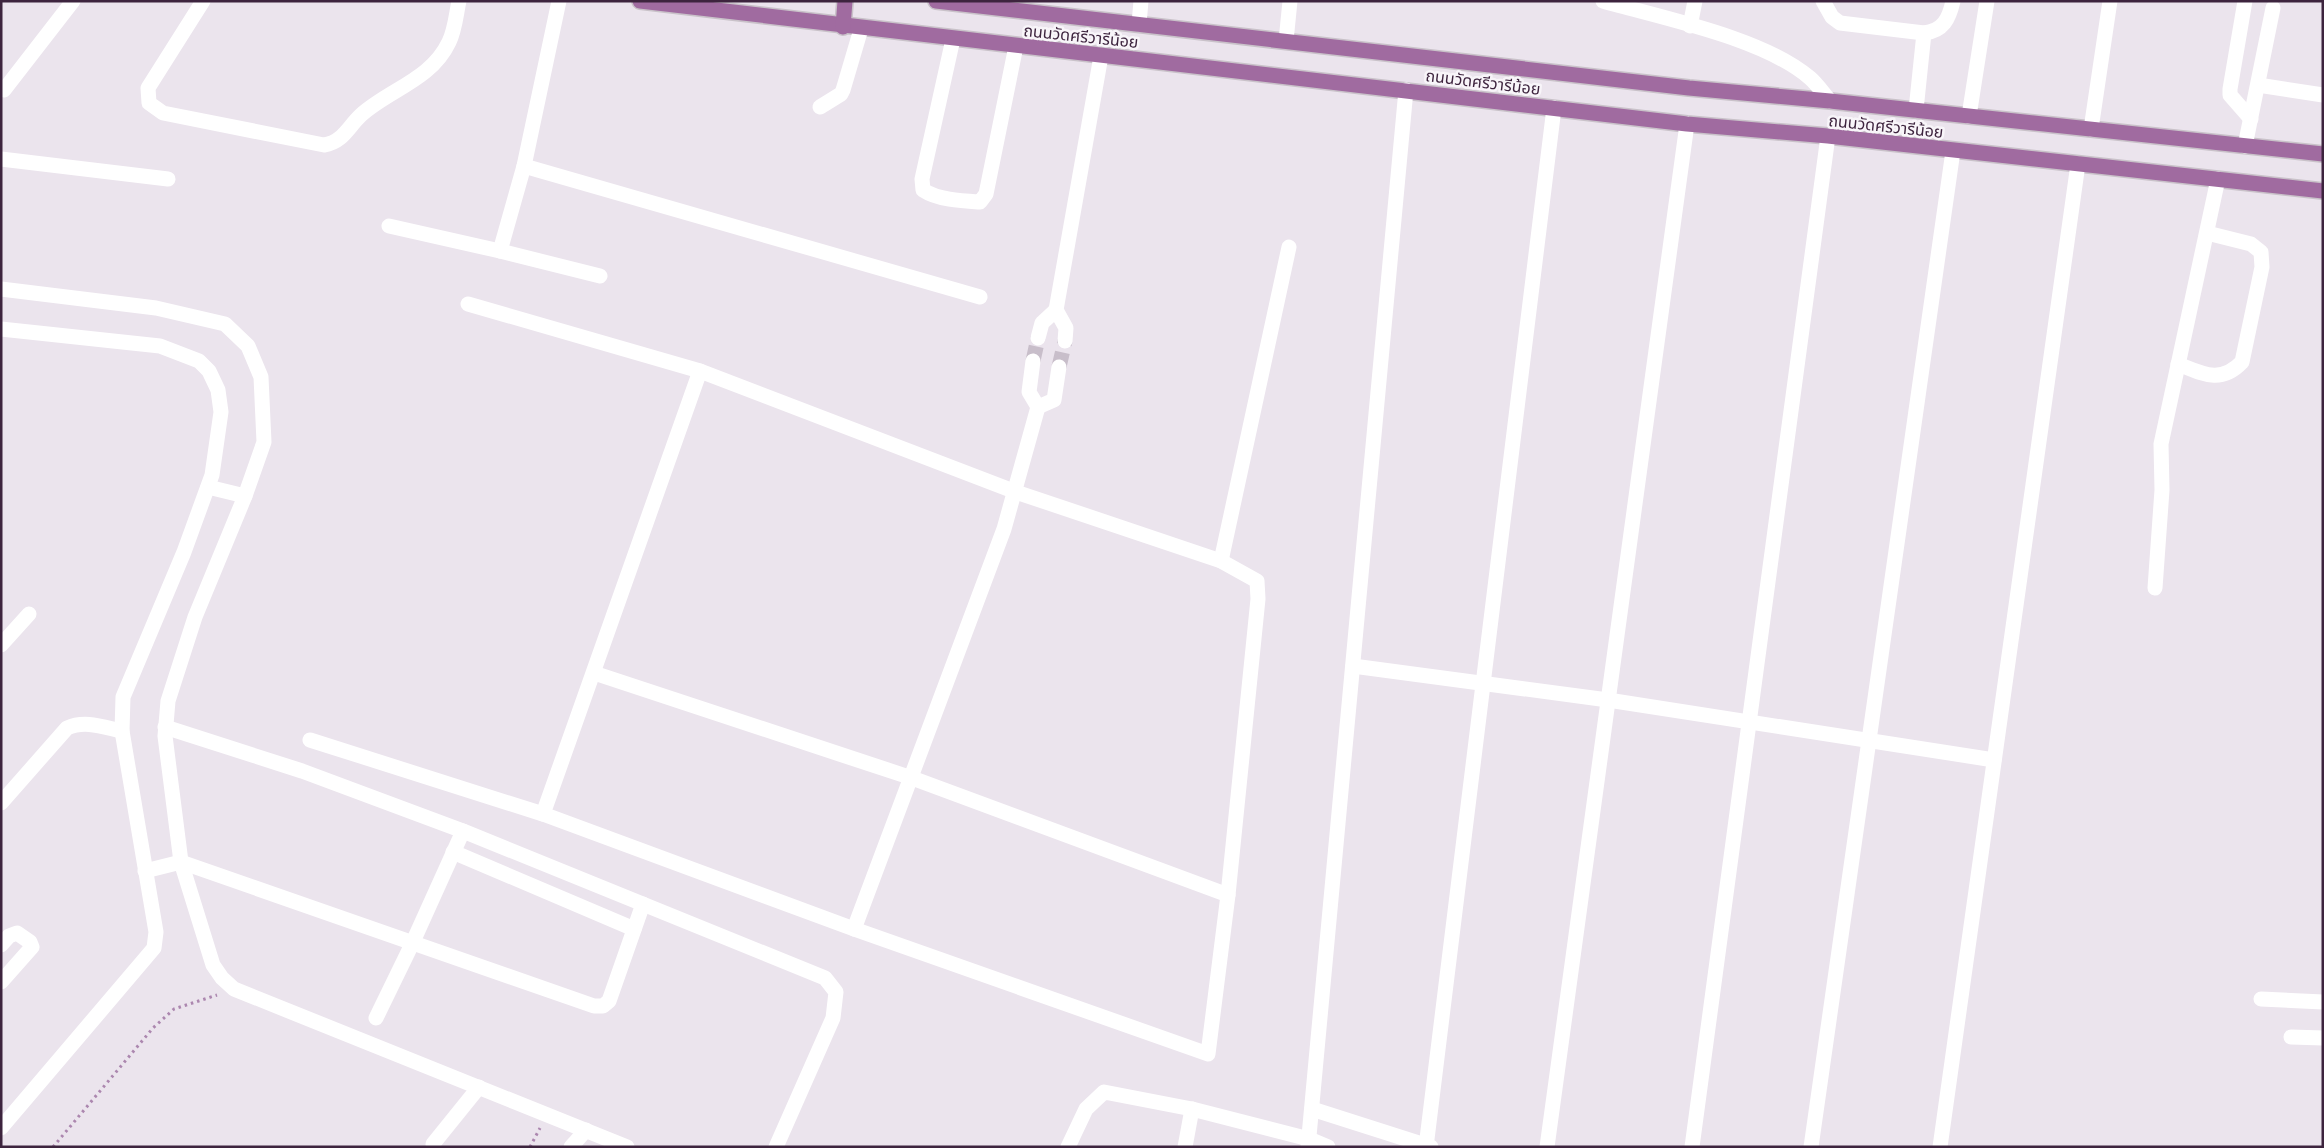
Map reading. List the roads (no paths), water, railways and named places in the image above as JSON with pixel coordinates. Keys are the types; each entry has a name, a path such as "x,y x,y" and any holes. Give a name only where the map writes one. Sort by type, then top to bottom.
{"main road":[{"name":"ถนนวัดศรีวารีน้อย","path":"640,1 861,29 1406,90 1687,124 1828,136 2323,191"},
{"path":"844,27 845,1"},
{"name":"ถนนวัดศรีวารีน้อย","path":"936,1 986,4 1139,24 1689,88 1830,100 2323,154"}],"street":[{"path":"4,90 73,1"},
{"path":"203,1 148,88 149,103 163,113 324,145 332,144 344,136 360,116 418,78 435,64 449,42 459,1"},
{"path":"500,251 524,166 559,1"},
{"path":"1139,24 1141,1"},
{"path":"1286,40 1290,1"},
{"path":"1604,1 1721,34 1781,58 1810,78 1830,100"},
{"path":"1690,26 1695,1"},
{"path":"1823,1 1832,16 1840,23 1924,33 1932,32 1944,25 1950,15 1953,1"},
{"path":"1969,116 1987,1"},
{"path":"2091,129 2110,1"},
{"path":"2245,1 2230,95 2251,119"},
{"path":"2245,146 2273,8"},
{"path":"820,107 841,94 861,29"},
{"path":"1916,110 1924,33"},
{"path":"952,39 922,179 923,190 931,195 969,202 980,202 986,194 1016,46"},
{"path":"1064,341 1066,328 1056,310 1101,56"},
{"path":"2258,85 2323,95"},
{"path":"1308,1143 1406,90"},
{"path":"1312,1109 1428,1146 1554,108"},
{"path":"1547,1147 1687,124"},
{"path":"1692,1147 1828,136"},
{"path":"1811,1147 1953,151"},
{"path":"1,159 168,179"},
{"path":"1940,1147 2078,164"},
{"path":"524,166 980,297"},
{"path":"2155,588 2162,490 2161,444 2218,179"},
{"path":"389,226 600,276"},
{"path":"2178,364 2204,374 2220,376 2232,372 2242,362 2262,267 2261,252 2251,244 2207,233"},
{"path":"1221,561 1289,247"},
{"path":"1,289 156,308 225,324 248,346 261,377 264,442 245,496 195,617 168,701 164,736 181,862 213,965 222,978 234,989 586,1130 620,1146"},
{"path":"310,740 543,814 854,930 1208,1054 1228,895 1258,599 1258,581 1221,561 1016,492 700,371 468,304"},
{"path":"1038,338 1042,322 1056,310"},
{"path":"1,329 160,346 187,356 209,371 218,390 222,412 212,475 208,487 184,552 123,697 122,731 156,932 154,948 2,1125"},
{"path":"854,930 912,778 1016,492 1038,407 1028,392 1034,361"},
{"path":"1038,407 1054,400 1059,368"},
{"path":"543,814 700,371"},
{"path":"208,487 245,496"},
{"path":"1,645 29,614"},
{"path":"1353,666 1608,700 1994,760"},
{"path":"594,673 912,778 1228,895"},
{"path":"1,803 67,728 77,724 87,724 122,731"},
{"path":"165,727 302,771 463,831 825,978 836,992 833,1018 776,1147"},
{"path":"376,1018 463,831"},
{"path":"453,852 634,929"},
{"path":"146,870 181,862 594,1006 603,1006 609,1001 644,904"},
{"path":"1,945 9,936 17,933 30,942 32,947 1,982"},
{"path":"2261,999 2323,1002"},
{"path":"2291,1037 2323,1038"},
{"path":"433,1144 479,1087"},
{"path":"1068,1147 1086,1109 1104,1092 1192,1109 1308,1143 1328,1147"},
{"path":"1185,1147 1192,1109"},
{"path":"571,1147 586,1130"}],"tunnel":[{"path":"1033,361 1038,338"},
{"path":"1059,367 1065,341"}]}
